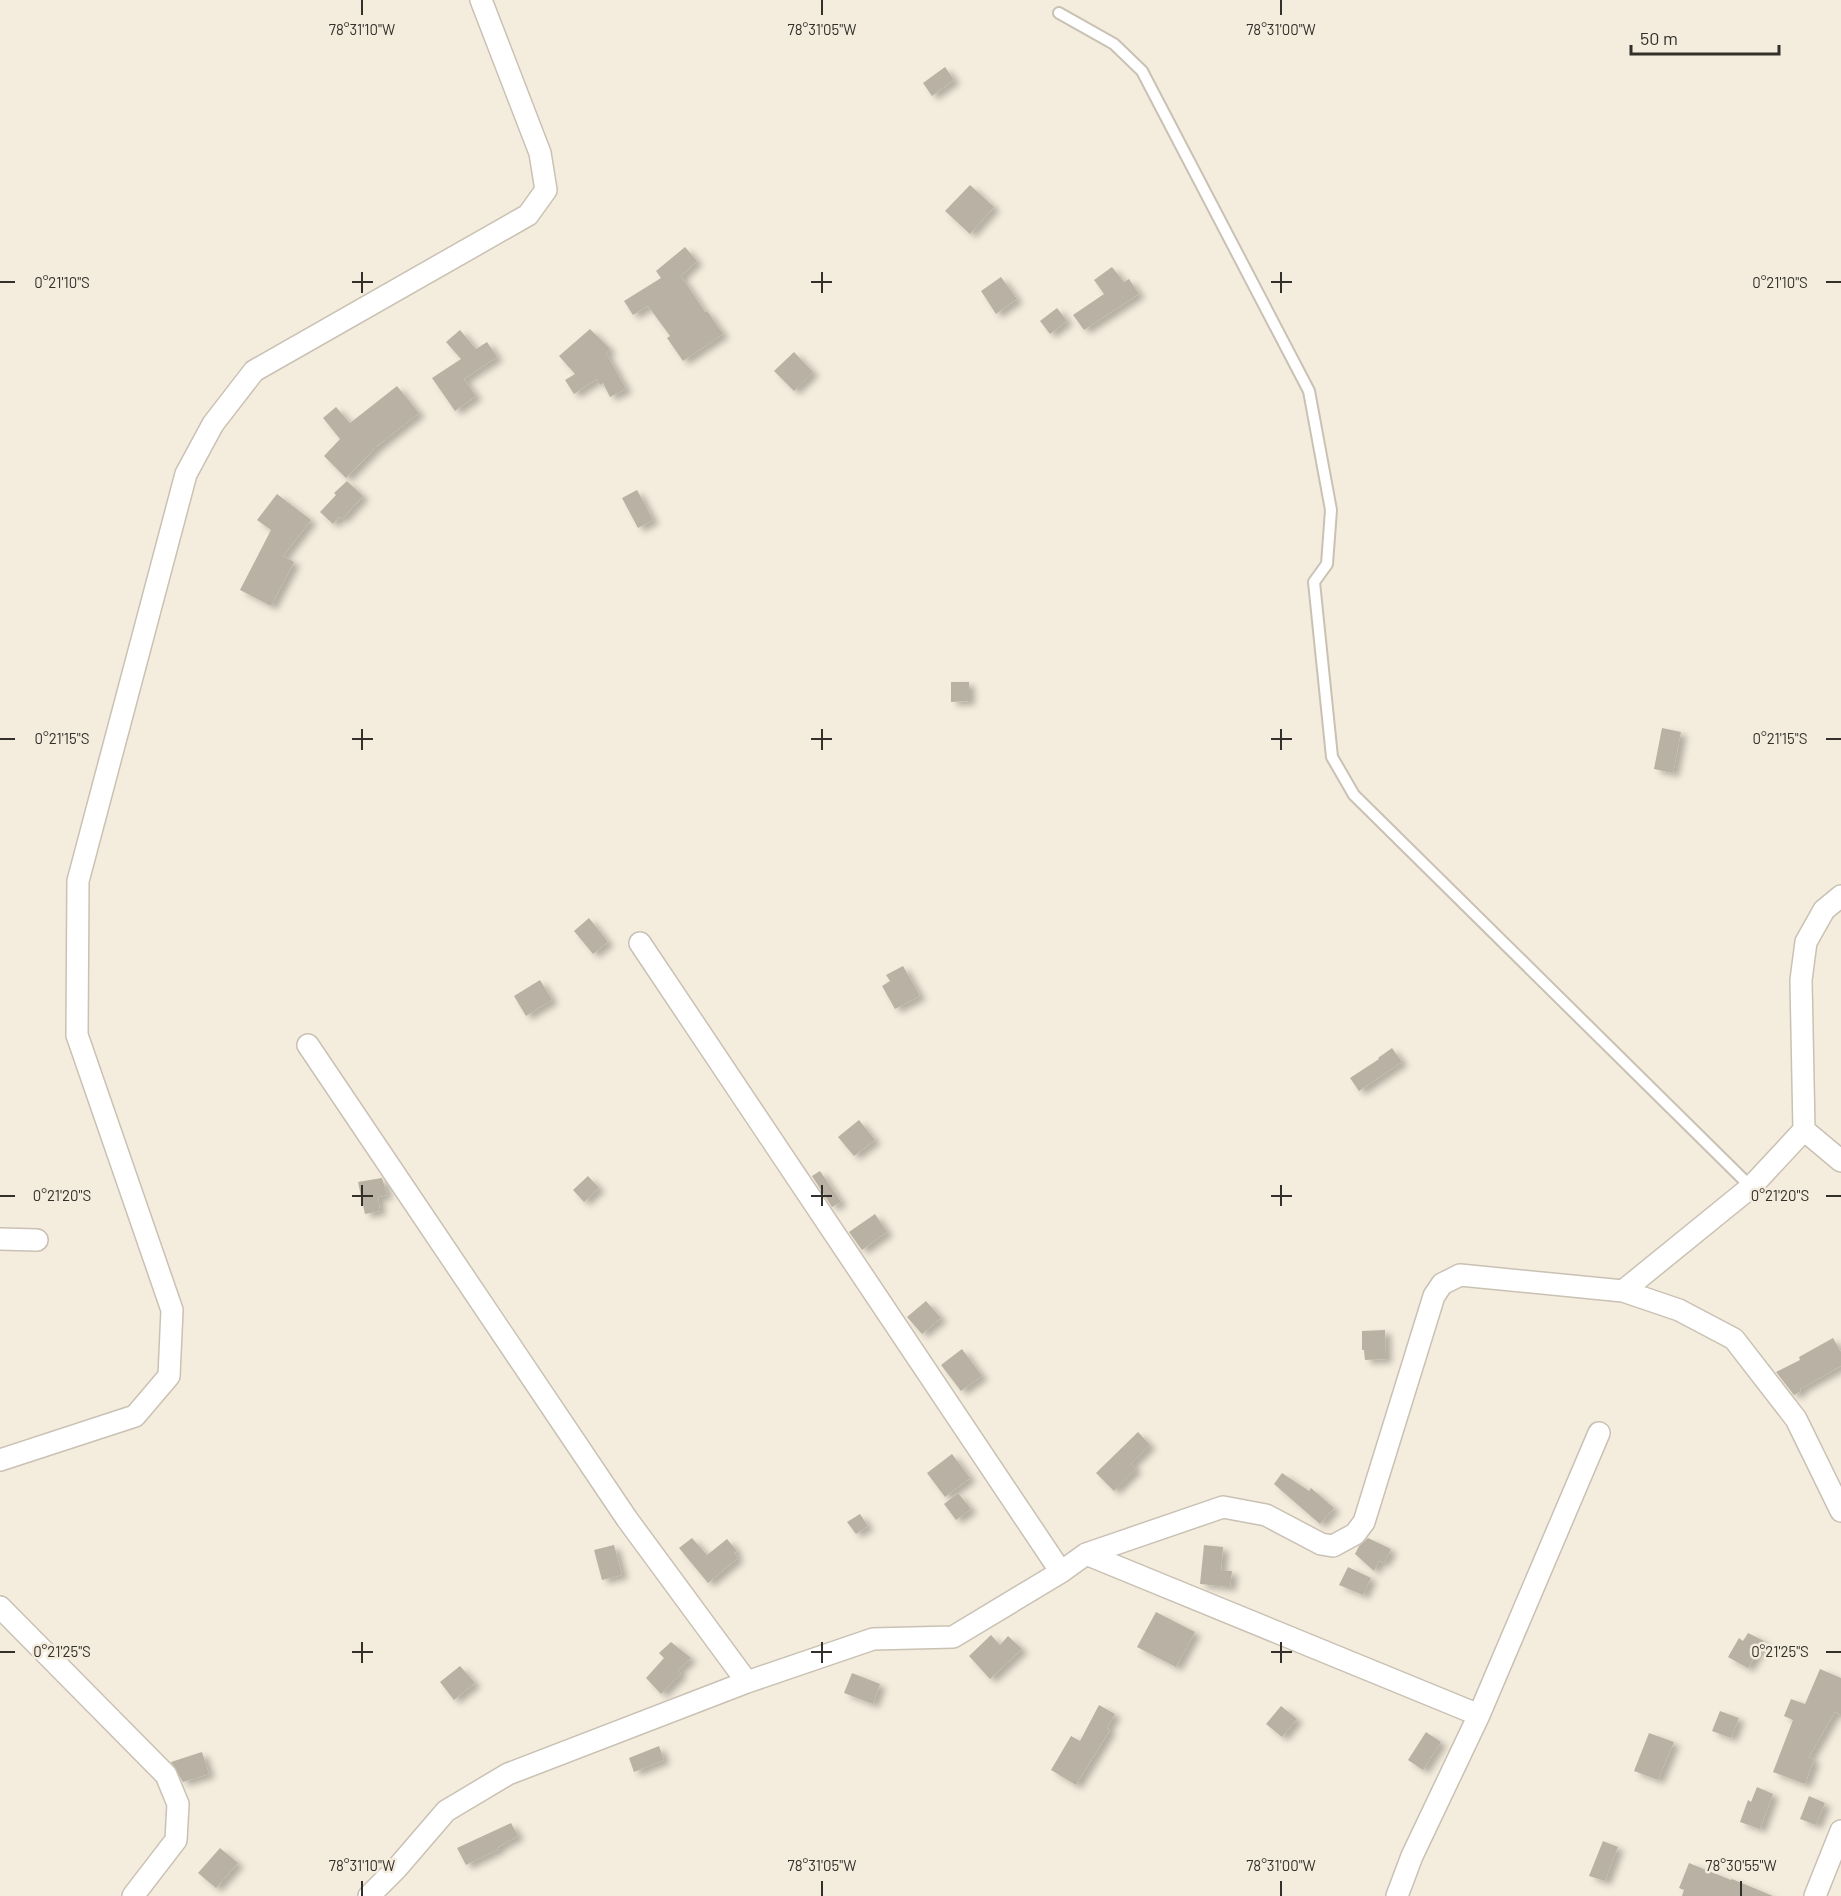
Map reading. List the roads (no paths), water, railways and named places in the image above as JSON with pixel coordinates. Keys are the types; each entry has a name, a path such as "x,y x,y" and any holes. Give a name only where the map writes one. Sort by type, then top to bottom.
{"street":[{"path":"0,1460 135,1416 169,1376 172,1310 77,1035 78,881 186,474 213,423 254,371 528,215 546,190 540,153 481,0"},
{"path":"1623,1291 1751,1186 1804,1130 1801,980 1806,942 1824,910 1841,896"},
{"path":"640,943 1061,1572"},
{"path":"308,1045 627,1519 747,1682"},
{"path":"1804,1130 1841,1161"},
{"path":"0,1239 37,1240"},
{"path":"369,1896 397,1868 446,1811 508,1774 747,1682 873,1639 953,1637 1061,1572 1086,1554 1223,1507 1266,1515 1321,1544 1333,1546 1344,1541 1355,1534 1364,1522 1434,1296 1442,1284 1460,1275 1623,1291 1680,1310 1734,1339 1796,1419 1841,1511"},
{"path":"1397,1896 1412,1856 1479,1715 1599,1433"},
{"path":"1086,1554 1479,1715"},
{"path":"0,1607 166,1775 178,1804 176,1840 133,1896"},
{"path":"1815,1896 1841,1831"}],"lane":[{"path":"1059,13 1114,44 1142,71 1310,391 1331,510 1327,564 1314,582 1332,757 1348,786 1363,804 1751,1186"}]}
